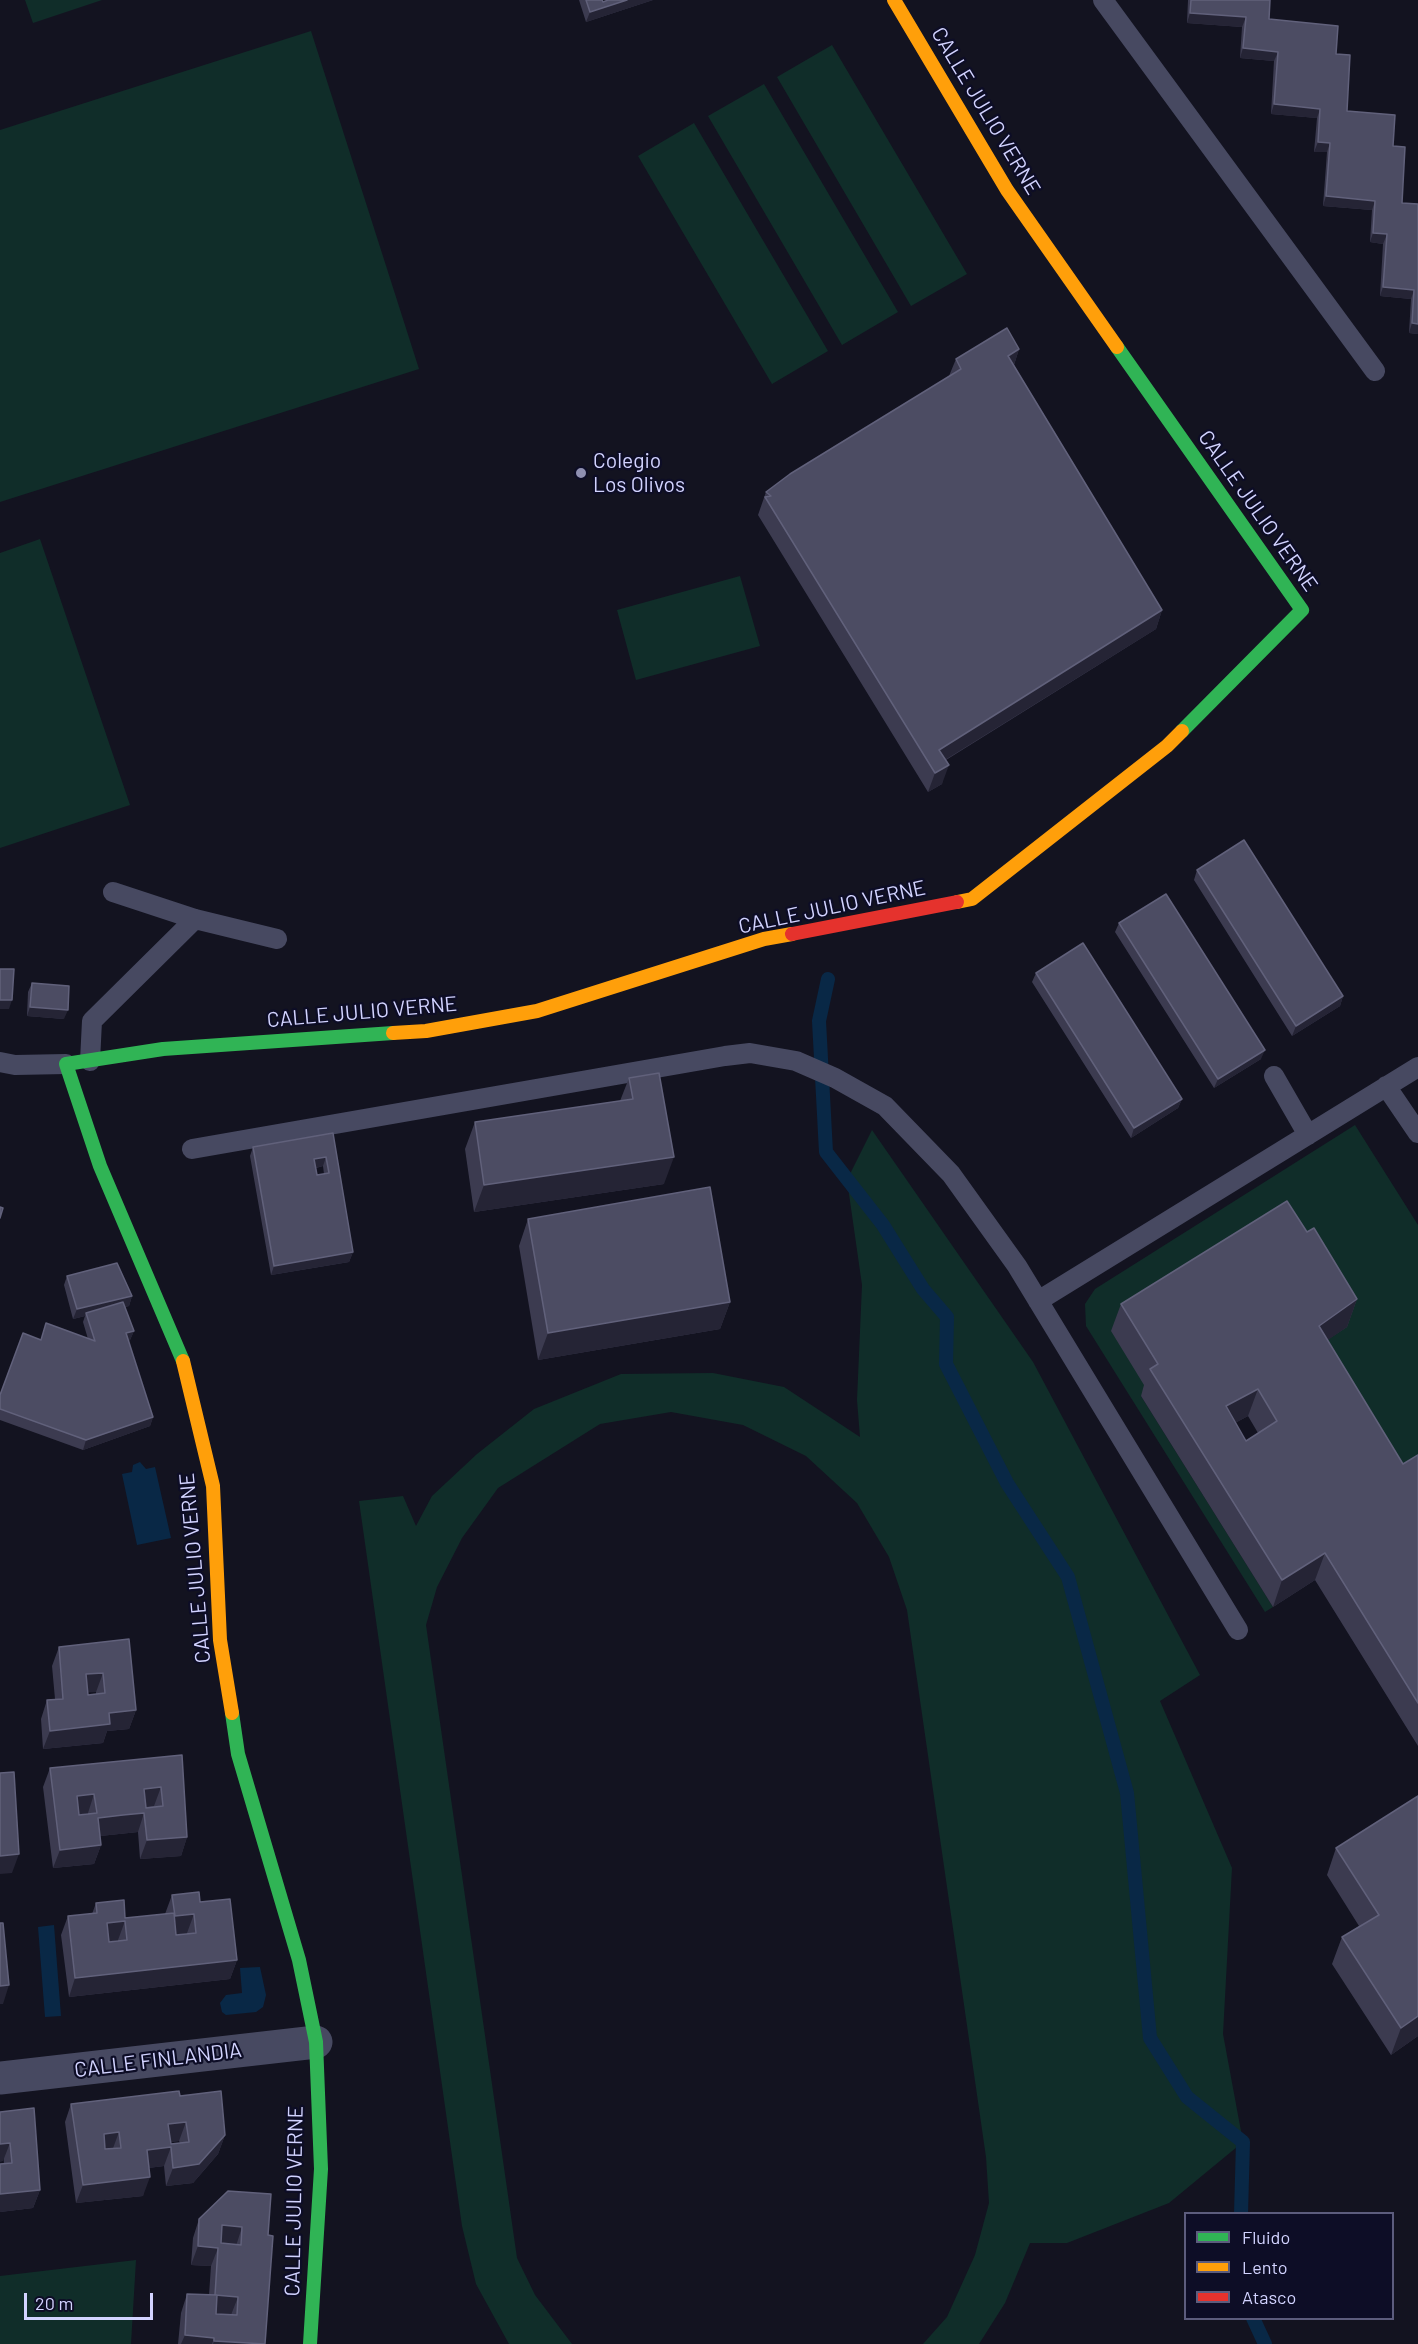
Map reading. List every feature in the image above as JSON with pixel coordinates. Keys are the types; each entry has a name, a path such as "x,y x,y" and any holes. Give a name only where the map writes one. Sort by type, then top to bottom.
{"street":[{"name":"CALLE JULIO VERNE","path":"310,2344 321,2169 316,2042 299,1960 238,1754 220,1640 213,1486 183,1360 100,1166 66,1064 163,1048 426,1031 537,1011 764,939 972,899 1167,746 1302,610 1007,190 894,0"},
{"name":"CALLE FINLANDIA","path":"0,2078 316,2042"}],"lane":[{"path":"1103,0 1375,371"},
{"path":"113,892 195,920 277,939"},
{"path":"90,1061 92,1021 195,920"},
{"path":"192,1149 750,1053 796,1061 835,1078 885,1106 951,1174 1017,1266 1238,1630"},
{"path":"0,1062 15,1065 66,1064"},
{"path":"1038,1301 1418,1067"},
{"path":"1274,1076 1308,1135"},
{"path":"1386,1086 1418,1133"}],"green space":[{"path":"25,0 102,0 33,23"},
{"path":"311,31 419,369 0,502 0,130"},
{"path":"832,45 967,274 911,306 777,77"},
{"path":"764,84 898,312 842,345 708,116"},
{"path":"694,123 828,351 772,384 638,156"},
{"path":"40,539 130,805 0,848 0,553"},
{"path":"740,576 760,646 636,680 617,610"},
{"path":"1355,1125 1418,1225 1418,1476 1393,1491 1309,1353 1148,1391 1141,1396 1273,1607 1265,1612 1086,1326 1085,1304 1095,1289"},
{"path":"872,1130 1033,1362 1200,1675 1160,1701 1232,1868 1223,2034 1243,2142 1169,2203 1067,2243 1030,2243 1005,2303 979,2344 923,2344 947,2317 975,2255 989,2203 986,2157 907,1610 889,1557 857,1503 806,1456 743,1425 671,1412 600,1424 498,1488 462,1538 437,1587 426,1625 517,2258 535,2295 572,2344 509,2344 476,2284 462,2226 359,1501 403,1496 416,1526 432,1496 477,1454 534,1409 621,1374 713,1373 784,1387 860,1437 857,1400 862,1285 847,1180"},
{"path":"136,2260 131,2344 0,2344 0,2276"}],"water":[{"path":"140,1462 146,1469 155,1467 171,1538 137,1545 122,1474 132,1472 133,1465"},
{"path":"54,1925 61,2016 45,2017 38,1927"},
{"path":"260,1967 266,1995 263,2007 256,2012 226,2015 222,2012 220,2003 226,1995 242,1993 240,1968"}],"building":[{"path":"586,0 602,0 603,2 627,0 590,12"},
{"path":"1191,0 1270,0 1269,19 1338,26 1336,54 1350,55 1347,111 1395,115 1393,146 1405,147 1402,203 1418,204 1418,324 1412,323 1414,290 1383,287 1387,234 1373,233 1375,201 1326,196 1330,143 1318,142 1320,109 1274,104 1278,52 1243,48 1246,17 1190,13"},
{"path":"1007,328 1019,349 1008,356 1162,610 939,750 949,765 935,773 765,497 771,496 766,492 790,474 961,369 956,359"},
{"path":"1244,840 1343,996 1296,1026 1197,870"},
{"path":"1166,894 1265,1050 1218,1079 1119,923"},
{"path":"1083,943 1182,1099 1134,1128 1036,973"},
{"path":"0,969 14,969 12,1000 0,1000"},
{"path":"32,983 69,986 68,1010 30,1007"},
{"path":"659,1073 674,1157 484,1185 475,1122 633,1099 629,1078"},
{"path":"333,1133 353,1252 274,1266 253,1147","holes":["326,1157 329,1173 317,1175 314,1159"]},
{"path":"710,1187 730,1302 548,1333 528,1219"},
{"path":"1287,1201 1307,1232 1314,1228 1357,1299 1319,1326 1403,1464 1418,1455 1418,1703 1325,1553 1282,1580 1150,1369 1158,1364 1121,1304","holes":["1258,1389 1277,1421 1246,1441 1226,1406"]},
{"path":"117,1263 132,1296 77,1309 67,1276"},
{"path":"123,1302 134,1331 126,1333 153,1417 86,1440 0,1409 0,1395 23,1333 41,1340 46,1323 95,1341 86,1313"},
{"path":"129,1639 136,1710 109,1713 110,1724 50,1731 47,1700 63,1699 59,1647","holes":["103,1673 105,1693 88,1695 86,1674"]},
{"path":"182,1755 187,1837 147,1840 144,1813 123,1815 98,1818 101,1845 60,1850 50,1768","holes":["161,1787 163,1806 146,1808 144,1789","94,1794 97,1813 79,1815 77,1796"]},
{"path":"14,1772 19,1854 0,1856 0,1773"},
{"path":"1418,1796 1418,2016 1401,2028 1342,1937 1379,1915 1336,1848"},
{"path":"199,1892 200,1902 230,1899 237,1960 75,1978 68,1916 97,1913 96,1903 124,1900 125,1918 174,1913 176,1935 196,1933 194,1914 175,1916 172,1895","holes":["125,1921 127,1940 109,1942 107,1923"]},
{"path":"0,1923 3,1923 9,1985 0,1986"},
{"path":"179,2091 180,2096 221,2091 225,2135 199,2164 173,2168 171,2147 147,2150 150,2177 83,2185 71,2104","holes":["186,2122 189,2142 171,2144 168,2124","119,2132 121,2148 105,2149 104,2134"]},
{"path":"34,2108 40,2190 0,2194 0,2164 12,2163 10,2143 0,2144 0,2112"},
{"path":"228,2191 271,2194 268,2235 273,2236 265,2344 214,2341 214,2338 185,2335 187,2294 215,2295 218,2248 198,2246 199,2219","holes":["222,2225 242,2227 241,2245 221,2243","217,2295 238,2297 237,2315 216,2314"]}],"waterway":[{"path":"828,979 819,1021 826,1152 883,1225 923,1289 947,1317 946,1364 1007,1483 1068,1577 1127,1793 1150,2038 1187,2097 1243,2142 1241,2212"},
{"path":"1254,2320 1265,2344"}],"traffic: fast":[{"path":"1117,347 1302,610 1182,731"},
{"path":"183,1361 100,1166 66,1064 163,1049 393,1033"},
{"path":"232,1713 238,1754 299,1960 316,2042 321,2169 310,2344"}],"traffic: slow":[{"path":"894,0 1007,190 1117,347"},
{"path":"957,902 972,899 1167,746 1182,731"},
{"path":"393,1033 426,1031 537,1011 764,939 792,934"},
{"path":"183,1361 213,1486 220,1640 232,1713"}],"traffic: jam":[{"path":"792,934 957,902"}],"place":[{"name":"Colegio Los Olivos","path":"581,473"}]}
